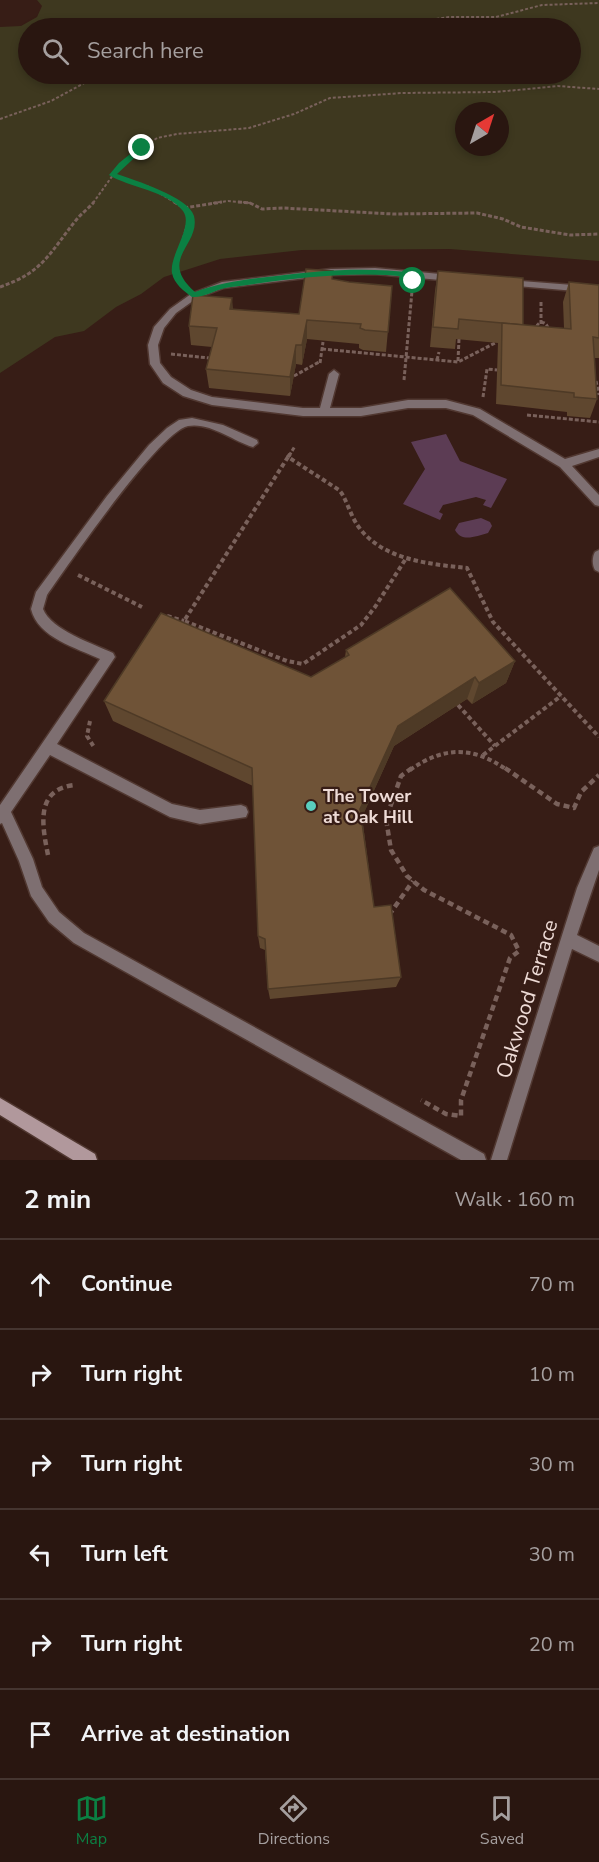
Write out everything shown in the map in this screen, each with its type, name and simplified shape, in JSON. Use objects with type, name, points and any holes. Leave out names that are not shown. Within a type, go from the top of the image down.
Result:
[{"type":"street","points":[[460,279],[375,271],[331,272],[222,285],[194,296],[173,311],[159,327],[153,352],[155,364],[167,380],[187,393],[212,401],[324,412],[360,412],[408,404],[446,404],[481,416],[564,464],[599,502]]},
{"type":"street","points":[[495,282],[599,290]]},
{"type":"street","points":[[324,412],[334,374]]},
{"type":"street","points":[[253,443],[199,423],[183,423],[172,428],[139,464],[42,592],[38,604],[39,615],[49,626],[109,657],[2,815],[26,859],[36,891],[54,917],[79,938],[478,1160]]},
{"type":"street","points":[[564,464],[599,453]]},
{"type":"street","points":[[599,555],[599,567]]},
{"type":"street","points":[[49,747],[170,810],[200,818],[241,812]]},
{"type":"street","name":"Oakwood Terrace","points":[[499,1160],[584,888],[599,853]]},
{"type":"street","points":[[568,939],[599,954]]},
{"type":"street","points":[[0,1107],[89,1160]]},
{"type":"path","points":[[443,18],[496,17],[542,5],[599,3]]},
{"type":"path","points":[[0,119],[51,101],[82,84]]},
{"type":"path","points":[[0,287],[27,276],[46,263],[58,249],[75,221],[92,205],[121,164],[158,138],[177,134],[249,128],[294,114],[330,99],[425,92],[495,92],[558,86],[599,88]]},
{"type":"path","points":[[113,175],[149,187],[184,207],[190,216],[175,272],[180,283],[194,296]]},
{"type":"path","points":[[184,207],[228,201],[250,203],[262,209],[284,208],[393,214],[477,213],[503,219],[521,227],[570,235],[599,234]]},
{"type":"path","points":[[404,380],[414,275]]},
{"type":"path","points":[[542,316],[542,324]]},
{"type":"path","points":[[542,324],[536,328],[542,333]]},
{"type":"path","points":[[542,324],[549,329],[542,333]]},
{"type":"path","points":[[542,333],[542,340]]},
{"type":"path","points":[[458,362],[459,339]]},
{"type":"path","points":[[319,371],[324,342]]},
{"type":"path","points":[[322,350],[458,362],[495,343]]},
{"type":"path","points":[[153,352],[220,357]]},
{"type":"path","points":[[437,360],[439,352]]},
{"type":"path","points":[[294,376],[320,362]]},
{"type":"path","points":[[481,416],[486,408],[483,405],[482,386],[487,380],[488,369],[497,370]]},
{"type":"path","points":[[596,381],[599,395]]},
{"type":"path","points":[[527,415],[599,422]]},
{"type":"path","points":[[184,621],[295,446]]},
{"type":"path","points":[[288,457],[342,493],[350,515],[362,531],[405,560],[467,568],[494,622],[599,737]]},
{"type":"path","points":[[163,615],[287,661],[303,664],[315,652],[354,630],[366,620],[405,560]]},
{"type":"path","points":[[83,564],[76,574],[142,607]]},
{"type":"path","points":[[482,756],[561,696]]},
{"type":"path","points":[[458,705],[495,746]]},
{"type":"path","points":[[94,748],[87,735],[90,720],[97,712]]},
{"type":"path","points":[[416,1098],[446,1114],[461,1116],[461,1100],[506,968],[510,958],[519,951],[511,935],[424,890],[407,876],[391,850],[386,819],[401,776],[425,759],[449,751],[482,756],[491,759],[557,804],[574,808],[581,792],[599,775]]},
{"type":"path","points":[[48,858],[43,812],[52,791],[62,784],[76,785]]},
{"type":"path","points":[[387,919],[413,881]]},
{"type":"shaded area","points":[[37,0],[599,0],[599,261],[450,249],[302,250],[220,259],[164,277],[141,294],[116,307],[84,331],[55,337],[0,373],[0,27],[18,26],[18,84],[581,84],[581,18],[35,18],[42,6]]},
{"type":"shaded area","points":[[446,434],[460,461],[507,479],[491,508],[483,505],[486,500],[476,497],[443,505],[439,512],[443,514],[440,520],[403,504],[425,469],[411,442]]},
{"type":"shaded area","points":[[481,518],[490,522],[492,526],[488,533],[465,537],[455,530],[459,523]]},
{"type":"building","points":[[306,269],[333,271],[332,279],[392,286],[388,332],[365,330],[360,328],[361,324],[307,320],[302,345],[296,345],[290,377],[206,369],[217,328],[189,326],[193,295],[232,298],[230,309],[299,314]]},
{"type":"building","points":[[438,271],[523,278],[523,325],[459,319],[458,329],[433,327]]},
{"type":"building","points":[[569,282],[599,285],[599,338],[593,337],[597,399],[574,397],[574,393],[501,385],[502,323],[571,329]]},
{"type":"building","name":"The Tower at Oak Hill","points":[[450,588],[515,661],[479,683],[475,677],[398,726],[360,809],[374,907],[391,905],[401,977],[268,989],[265,939],[258,936],[252,768],[104,701],[161,613],[311,677],[349,655],[346,650]]},
{"type":"place","name":"The Tower at Oak Hill","points":[[311,806]]},
{"type":"route","points":[[142,148],[121,164],[113,175],[149,187],[184,207],[190,216],[175,272],[180,283],[194,296],[222,285],[331,272],[375,271],[414,275],[413,281]]}]
